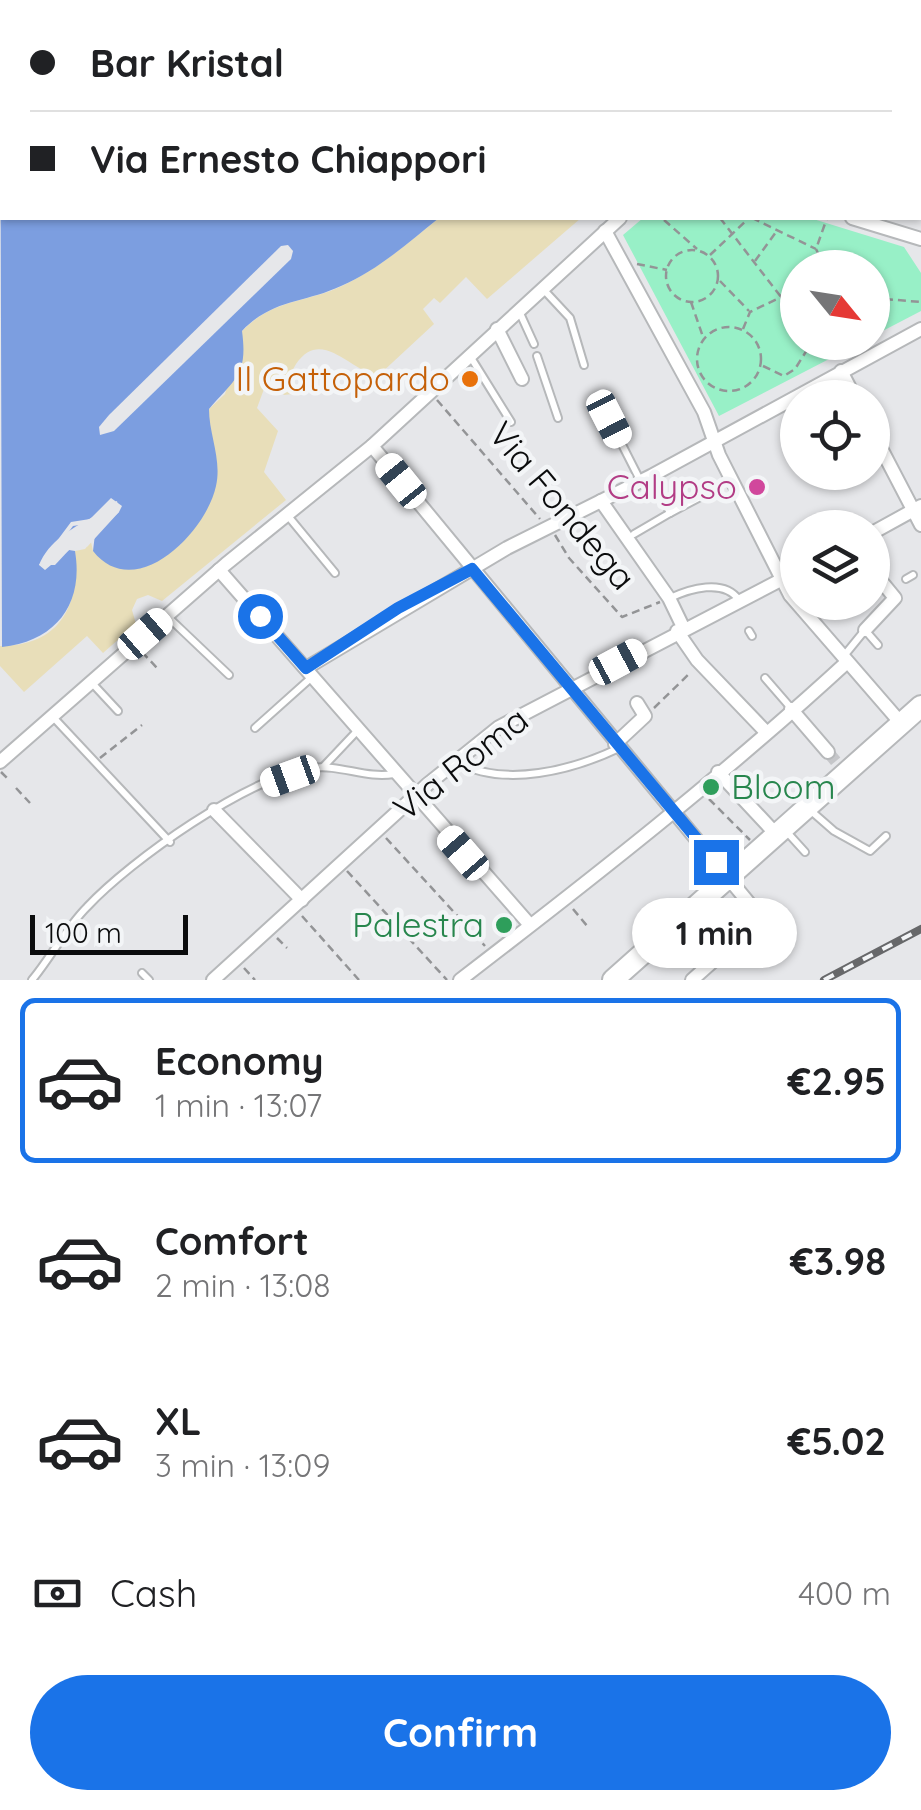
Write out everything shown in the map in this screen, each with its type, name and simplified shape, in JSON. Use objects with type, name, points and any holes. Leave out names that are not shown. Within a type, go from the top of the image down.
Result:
[{"type":"main road","points":[[613,980],[806,806],[842,768],[921,706]]},
{"type":"street","points":[[0,762],[166,615],[372,446],[618,220]]},
{"type":"street","points":[[858,220],[917,239]]},
{"type":"street","points":[[605,231],[780,576]]},
{"type":"street","points":[[497,329],[522,379]]},
{"type":"street","points":[[309,672],[398,608],[601,501],[650,482],[714,440],[921,330]]},
{"type":"street","points":[[841,371],[846,380]]},
{"type":"street","points":[[372,446],[758,914],[758,922],[692,980]]},
{"type":"street","points":[[890,463],[918,514],[890,526]]},
{"type":"street","points":[[601,501],[668,598],[680,629],[700,662],[766,732]]},
{"type":"street","points":[[219,570],[530,925]]},
{"type":"street","name":"Via Roma","points":[[213,980],[454,761],[499,727],[680,629],[737,605],[780,579]]},
{"type":"street","points":[[813,620],[900,722]]},
{"type":"street","points":[[866,630],[875,620]]},
{"type":"street","points":[[460,980],[638,844],[844,661]]},
{"type":"street","points":[[617,746],[645,716],[636,703]]},
{"type":"street","points":[[792,710],[828,752]]},
{"type":"street","points":[[718,772],[778,830]]},
{"type":"street","points":[[214,810],[298,904]]},
{"type":"lane","points":[[542,288],[570,318],[584,365]]},
{"type":"lane","points":[[518,310],[534,344]]},
{"type":"lane","points":[[469,355],[511,422]]},
{"type":"lane","points":[[537,356],[558,418]]},
{"type":"lane","points":[[609,419],[650,482]]},
{"type":"lane","points":[[634,534],[668,511],[702,496]]},
{"type":"lane","points":[[288,516],[335,574]]},
{"type":"lane","points":[[668,598],[711,587],[735,594],[737,605]]},
{"type":"lane","points":[[166,615],[229,675]]},
{"type":"lane","points":[[844,661],[866,630],[878,645]]},
{"type":"lane","points":[[255,728],[309,672]]},
{"type":"lane","points":[[765,678],[792,710]]},
{"type":"lane","points":[[92,682],[118,711]]},
{"type":"lane","points":[[52,716],[170,842]]},
{"type":"lane","points":[[323,767],[358,730]]},
{"type":"lane","points":[[454,761],[484,772],[561,772],[617,746]]},
{"type":"lane","points":[[32,980],[87,907],[170,842],[188,823],[306,768],[396,774]]},
{"type":"lane","points":[[806,806],[834,831],[870,851],[886,836]]},
{"type":"lane","points":[[778,830],[805,852]]},
{"type":"lane","points":[[142,973],[149,980]]},
{"type":"path","points":[[664,220],[709,256],[718,278],[750,312]]},
{"type":"path","points":[[676,220],[676,230]]},
{"type":"path","points":[[721,220],[780,296]]},
{"type":"path","points":[[709,256],[748,220]]},
{"type":"path","points":[[755,220],[816,249],[826,220]]},
{"type":"path","points":[[754,262],[778,230]]},
{"type":"path","points":[[698,250],[676,256],[667,270],[674,294],[691,302],[704,338]]},
{"type":"path","points":[[626,268],[638,264],[667,270]]},
{"type":"path","points":[[691,302],[711,294],[718,278]]},
{"type":"path","points":[[742,330],[750,312],[780,297]]},
{"type":"path","points":[[890,299],[921,302]]},
{"type":"path","points":[[762,366],[744,387],[734,392],[718,389],[696,362],[704,338],[716,330],[742,330],[752,338],[762,366],[784,376],[801,360]]},
{"type":"path","name":"Via Fondega","points":[[429,392],[493,460],[622,617],[668,598]]},
{"type":"path","points":[[132,645],[158,668]]},
{"type":"path","points":[[645,716],[700,662]]},
{"type":"path","points":[[95,762],[142,725]]},
{"type":"path","points":[[0,770],[7,778]]},
{"type":"path","points":[[16,788],[30,803]]},
{"type":"path","points":[[698,788],[758,848]]},
{"type":"path","points":[[378,830],[493,955]]},
{"type":"path","points":[[341,865],[447,980]]},
{"type":"path","points":[[566,900],[588,927]]},
{"type":"path","points":[[298,904],[359,980]]},
{"type":"path","points":[[270,929],[286,948]]},
{"type":"path","points":[[236,959],[255,980]]},
{"type":"green space","points":[[641,220],[816,220],[904,247],[921,273],[921,311],[890,327],[890,250],[780,250],[780,360],[827,360],[789,380],[780,380],[780,384],[719,416],[623,235]]},
{"type":"sand","points":[[436,220],[579,220],[487,299],[466,277],[440,303],[434,298],[423,309],[434,324],[379,375],[337,354],[316,349],[306,353],[294,367],[292,394],[284,395],[268,378],[257,408],[278,431],[264,472],[286,500],[162,601],[148,595],[137,599],[132,610],[136,624],[103,653],[87,636],[24,692],[0,666],[0,646],[38,639],[62,619],[74,589],[75,551],[85,549],[91,542],[93,551],[128,569],[148,566],[181,544],[209,409],[225,394],[242,331],[266,313],[329,292],[392,255]]},
{"type":"water","points":[[1,220],[436,220],[355,280],[277,307],[242,331],[243,358],[238,375],[209,409],[217,476],[210,504],[198,523],[167,556],[129,570],[110,565],[93,551],[95,534],[119,512],[117,501],[109,505],[61,537],[39,565],[55,565],[69,550],[75,551],[75,588],[62,617],[37,637],[2,647]]},
{"type":"pier","points":[[288,245],[293,251],[291,259],[114,431],[100,435],[99,427],[109,415],[281,246]]},
{"type":"pier","points":[[111,498],[122,506],[87,547],[91,531],[114,505],[92,523],[73,526],[45,564],[67,545],[80,550],[69,550],[45,570],[39,565],[71,522],[90,519]]},
{"type":"tunnel","points":[[828,752],[838,764]]},
{"type":"railway","points":[[824,980],[921,929]]},
{"type":"place","name":"Il Gattopardo","points":[[470,379]]},
{"type":"place","name":"Calypso","points":[[757,487]]},
{"type":"place","name":"Bloom","points":[[711,787]]},
{"type":"place","name":"Palestra","points":[[504,925]]},
{"type":"route","points":[[260,616],[306,668],[398,608],[472,569],[716,862]]}]
